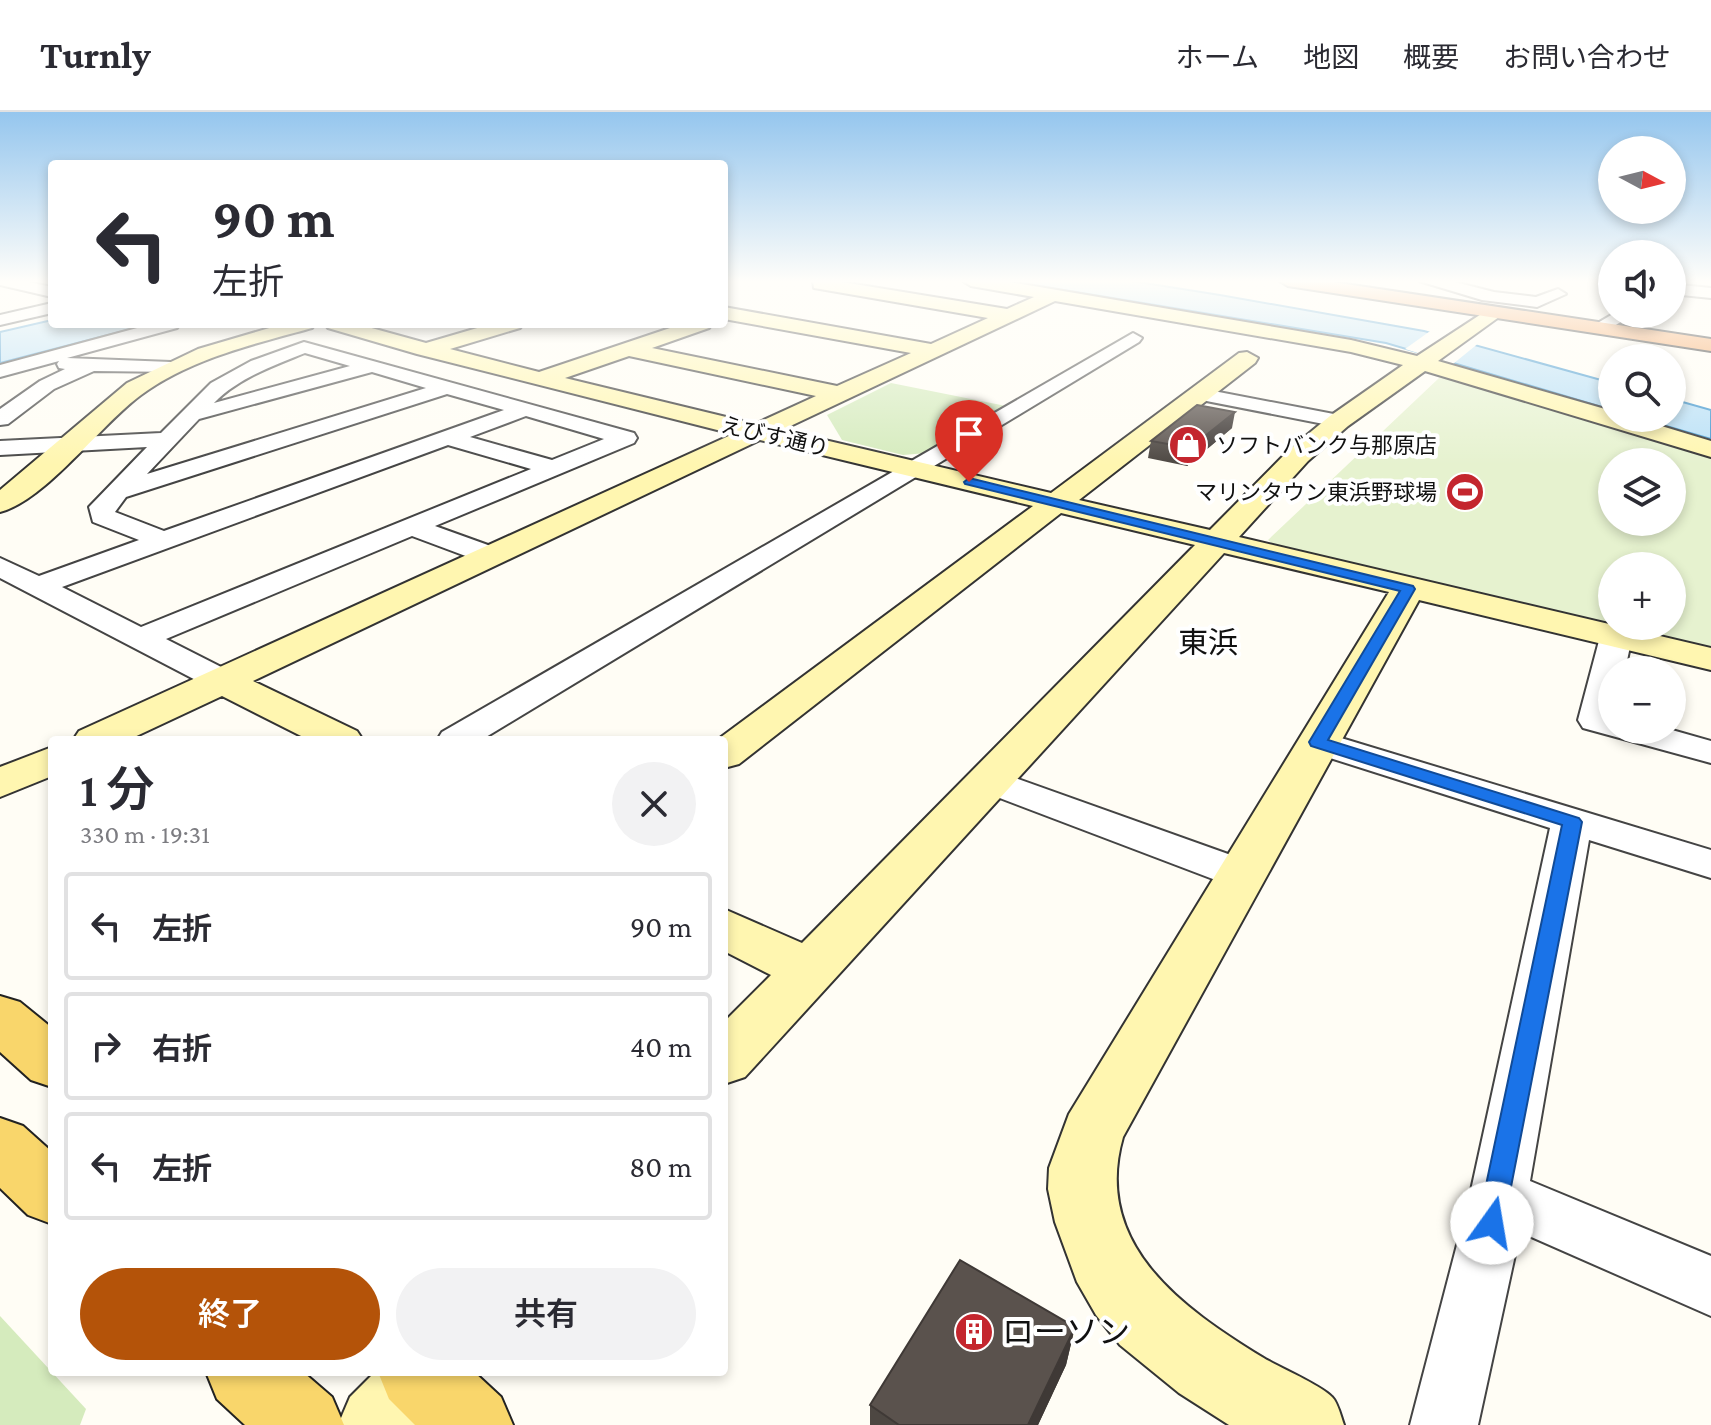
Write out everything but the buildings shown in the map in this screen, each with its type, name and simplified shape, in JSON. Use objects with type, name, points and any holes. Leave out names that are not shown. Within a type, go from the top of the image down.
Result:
[{"type":"main road","points":[[0,1018],[48,1060]]},
{"type":"main road","points":[[0,1146],[48,1190]]},
{"type":"main road","points":[[249,1376],[304,1425]]},
{"type":"street","points":[[0,371],[104,342]]},
{"type":"street","points":[[0,503],[36,477],[138,385],[171,368],[243,342]]},
{"type":"street","name":"えびす通り","points":[[398,342],[1598,633]]},
{"type":"street","points":[[424,350],[450,342]]},
{"type":"street","points":[[486,398],[647,342]]},
{"type":"street","points":[[885,342],[930,350]]},
{"type":"street","points":[[102,736],[947,342]]},
{"type":"street","points":[[462,736],[912,468],[1134,342]]},
{"type":"street","points":[[1337,342],[1426,359],[1711,449]]},
{"type":"street","points":[[728,1056],[1278,476],[1339,421],[1449,342]]},
{"type":"street","points":[[139,639],[626,438],[304,347],[258,365],[218,387],[102,507],[102,516],[162,540]]},
{"type":"street","points":[[627,349],[836,393]]},
{"type":"street","points":[[728,752],[1247,358],[1218,353]]},
{"type":"street","points":[[32,362],[171,368]]},
{"type":"street","points":[[5,413],[47,385],[91,365]]},
{"type":"street","points":[[188,417],[372,366]]},
{"type":"street","points":[[116,492],[448,387]]},
{"type":"street","points":[[1198,394],[1339,421]]},
{"type":"street","points":[[38,586],[527,409]]},
{"type":"street","points":[[447,438],[554,468]]},
{"type":"street","points":[[0,448],[167,439]]},
{"type":"street","points":[[264,445],[346,474]]},
{"type":"street","points":[[412,527],[489,555]]},
{"type":"street","points":[[0,567],[334,736]]},
{"type":"street","points":[[1304,1425],[1189,1357],[1127,1302],[1095,1249],[1083,1197],[1082,1169],[1092,1133],[1408,589]]},
{"type":"street","name":"えびす通り","points":[[1629,640],[1711,659]]},
{"type":"street","points":[[1318,742],[1711,864]]},
{"type":"street","points":[[1682,744],[1711,752]]},
{"type":"street","points":[[0,784],[48,762]]},
{"type":"street","points":[[990,781],[1241,874]]},
{"type":"street","points":[[1444,1425],[1499,1195],[1572,822]]},
{"type":"street","points":[[728,930],[809,970]]},
{"type":"street","points":[[1499,1195],[1711,1286]]},
{"type":"green space","name":"マリンタウン東浜野球場","points":[[1454,377],[1598,422],[1598,432],[1631,432],[1682,448],[1598,448],[1598,536],[1686,536],[1686,449],[1711,457],[1711,650],[1669,640],[1686,640],[1686,552],[1598,552],[1598,623],[1276,547],[1268,540],[1439,378]]},
{"type":"green space","points":[[891,383],[1006,406],[927,453],[903,455],[842,440],[827,415]]},
{"type":"green space","points":[[0,1316],[48,1368],[48,1376],[55,1376],[86,1409],[80,1425],[0,1425]]},
{"type":"water","points":[[0,342],[80,342],[0,363]]},
{"type":"water","points":[[1382,342],[1465,342],[1598,379],[1598,406]]},
{"type":"water","points":[[1686,403],[1711,410],[1711,439],[1686,432]]},
{"type":"pier","points":[[1414,342],[1480,342],[1453,364],[1405,349]]},
{"type":"place","name":"ソフトバンク与那原店","points":[[1188,445]]},
{"type":"place","name":"マリンタウン東浜野球場","points":[[1465,492]]},
{"type":"place","name":"ローソン","points":[[974,1332]]},
{"type":"district","name":"東浜","points":[[1208,643]]},
{"type":"route","points":[[969,482],[1408,589],[1318,742],[1572,822],[1492,1223]]}]
